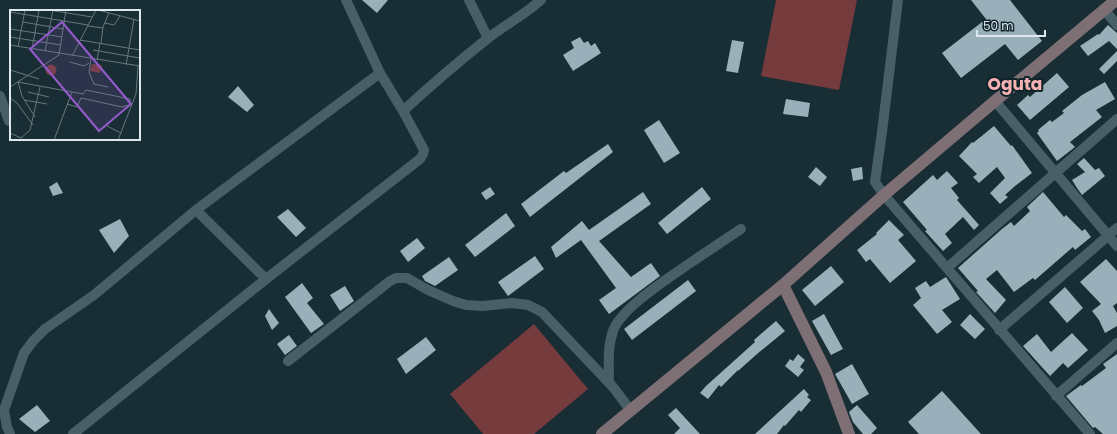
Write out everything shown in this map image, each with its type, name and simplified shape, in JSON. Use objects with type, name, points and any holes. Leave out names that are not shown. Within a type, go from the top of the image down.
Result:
[{"type":"street","points":[[73,434],[266,279],[420,160],[424,150],[380,73],[346,0]]},
{"type":"street","points":[[469,0],[488,38]]},
{"type":"street","points":[[403,111],[433,83],[488,38],[529,11],[541,0]]},
{"type":"street","points":[[898,0],[876,182],[884,195],[1090,434]]},
{"type":"street","points":[[602,434],[783,285],[884,195],[1116,0]]},
{"type":"street","points":[[1104,10],[1117,25]]},
{"type":"street","points":[[10,434],[2,411],[24,353],[33,340],[46,329],[94,296],[196,210],[380,73]]},
{"type":"street","points":[[0,96],[9,121]]},
{"type":"street","points":[[995,101],[1117,246]]},
{"type":"street","points":[[947,268],[1117,119]]},
{"type":"street","points":[[196,210],[266,279]]},
{"type":"street","points":[[999,330],[1117,228]]},
{"type":"street","points":[[609,383],[608,354],[613,331],[621,317],[642,298],[741,229]]},
{"type":"street","points":[[288,361],[390,281],[402,277],[407,278],[428,290],[453,301],[466,305],[483,306],[512,303],[528,305],[542,312],[609,383],[631,411]]},
{"type":"street","points":[[783,285],[826,372],[849,434]]},
{"type":"street","points":[[1056,396],[1117,343]]},
{"type":"shaded area","points":[[776,0],[857,0],[839,90],[761,76]]},
{"type":"shaded area","points":[[534,324],[588,389],[534,434],[483,434],[450,394]]},
{"type":"building","points":[[362,0],[388,0],[377,13]]},
{"type":"building","points":[[971,0],[1010,0],[1042,41],[1018,60],[1005,44],[961,78],[942,53],[986,19]]},
{"type":"building","points":[[1108,25],[1117,33],[1117,49],[1109,41],[1088,56],[1080,46],[1098,34],[1099,35]]},
{"type":"building","points":[[580,37],[584,43],[588,41],[591,46],[595,43],[601,53],[573,71],[563,55],[574,48],[571,42]]},
{"type":"building","points":[[732,40],[744,42],[738,73],[726,71]]},
{"type":"building","points":[[1117,51],[1117,61],[1104,74],[1099,69]]},
{"type":"building","points":[[1057,73],[1069,87],[1030,120],[1017,105],[1028,95],[1030,97]]},
{"type":"building","points":[[1105,82],[1115,99],[1096,110],[1102,117],[1070,142],[1075,147],[1057,161],[1037,133],[1039,131],[1038,130],[1050,120],[1052,122],[1064,113],[1062,111],[1082,95]]},
{"type":"building","points":[[238,86],[254,105],[247,112],[228,97]]},
{"type":"building","points":[[786,99],[810,103],[808,117],[783,114]]},
{"type":"building","points":[[659,120],[680,153],[664,163],[644,130]]},
{"type":"building","points":[[994,126],[1011,146],[1012,145],[1032,173],[1005,195],[1008,197],[1000,204],[990,193],[1005,178],[997,167],[979,183],[973,177],[977,174],[959,156],[972,142],[973,143]]},
{"type":"building","points":[[608,144],[613,152],[530,217],[521,204],[564,171],[566,173]]},
{"type":"building","points":[[1084,158],[1095,170],[1099,168],[1105,176],[1082,195],[1072,180],[1085,172],[1077,164]]},
{"type":"building","points":[[816,167],[827,177],[820,186],[808,177]]},
{"type":"building","points":[[862,167],[863,179],[853,181],[851,169]]},
{"type":"building","points":[[947,171],[958,183],[951,188],[959,198],[957,200],[979,225],[974,230],[963,217],[945,234],[952,243],[943,251],[925,231],[927,230],[903,202],[933,175],[937,180]]},
{"type":"building","points":[[57,182],[63,193],[53,196],[49,187]]},
{"type":"building","points":[[490,187],[495,194],[486,200],[481,193]]},
{"type":"building","points":[[702,187],[711,199],[667,234],[658,223]]},
{"type":"building","points":[[643,192],[651,204],[599,241],[631,277],[651,263],[660,276],[609,314],[599,300],[616,288],[581,240],[556,258],[551,247],[582,221],[589,230]]},
{"type":"building","points":[[1043,192],[1064,217],[1066,215],[1082,231],[1085,229],[1091,237],[1075,250],[1073,247],[1035,280],[1033,278],[1014,292],[997,270],[986,279],[1006,300],[995,313],[976,292],[978,291],[958,268],[1011,222],[1014,226],[1030,211],[1027,207]]},
{"type":"building","points":[[288,209],[306,228],[296,237],[277,217]]},
{"type":"building","points":[[506,213],[515,226],[475,257],[465,245]]},
{"type":"building","points":[[120,219],[129,236],[114,253],[99,230]]},
{"type":"building","points":[[889,220],[904,235],[898,240],[916,261],[890,283],[870,259],[866,262],[857,250],[877,234],[876,233]]},
{"type":"building","points":[[417,238],[425,248],[408,262],[400,251]]},
{"type":"building","points":[[535,256],[544,269],[508,296],[498,282]]},
{"type":"building","points":[[449,257],[458,270],[435,286],[425,281],[422,276]]},
{"type":"building","points":[[1106,259],[1117,271],[1117,303],[1113,306],[1117,313],[1117,326],[1105,333],[1099,320],[1092,311],[1101,304],[1080,282]]},
{"type":"building","points":[[831,266],[844,282],[815,306],[802,290]]},
{"type":"building","points":[[946,277],[960,299],[942,310],[952,322],[937,334],[913,305],[921,298],[915,288],[926,281],[930,287]]},
{"type":"building","points":[[688,280],[696,291],[632,340],[624,329]]},
{"type":"building","points":[[302,283],[313,298],[307,303],[324,324],[311,333],[285,297]]},
{"type":"building","points":[[345,286],[354,301],[340,311],[330,295]]},
{"type":"building","points":[[1065,287],[1083,308],[1067,323],[1049,302]]},
{"type":"building","points":[[269,309],[279,323],[272,330],[265,316]]},
{"type":"building","points":[[824,314],[843,349],[831,355],[812,321]]},
{"type":"building","points":[[970,314],[985,329],[975,339],[960,325]]},
{"type":"building","points":[[776,321],[785,331],[738,370],[721,387],[719,385],[708,399],[700,393],[755,342],[754,340]]},
{"type":"building","points":[[1072,333],[1088,350],[1068,368],[1063,363],[1050,376],[1023,346],[1037,334],[1051,352]]},
{"type":"building","points":[[289,335],[297,346],[285,355],[277,344]]},
{"type":"building","points":[[426,337],[436,350],[406,374],[397,359]]},
{"type":"building","points":[[798,354],[805,360],[800,367],[804,370],[798,377],[785,366],[790,359],[793,361]]},
{"type":"building","points":[[1117,354],[1117,434],[1103,434],[1095,427],[1093,428],[1066,396],[1106,368],[1103,364]]},
{"type":"building","points":[[852,364],[869,394],[852,404],[835,374]]},
{"type":"building","points":[[804,389],[809,395],[807,397],[811,400],[801,412],[799,410],[777,434],[755,434]]},
{"type":"building","points":[[942,391],[981,434],[919,434],[908,422]]},
{"type":"building","points":[[37,405],[50,421],[35,432],[19,419]]},
{"type":"building","points":[[857,405],[877,428],[871,434],[863,434],[853,422],[849,412]]},
{"type":"building","points":[[676,408],[700,434],[674,434],[680,428],[668,415]]},
{"type":"district","name":"Oguta","points":[[1015,84]]}]
